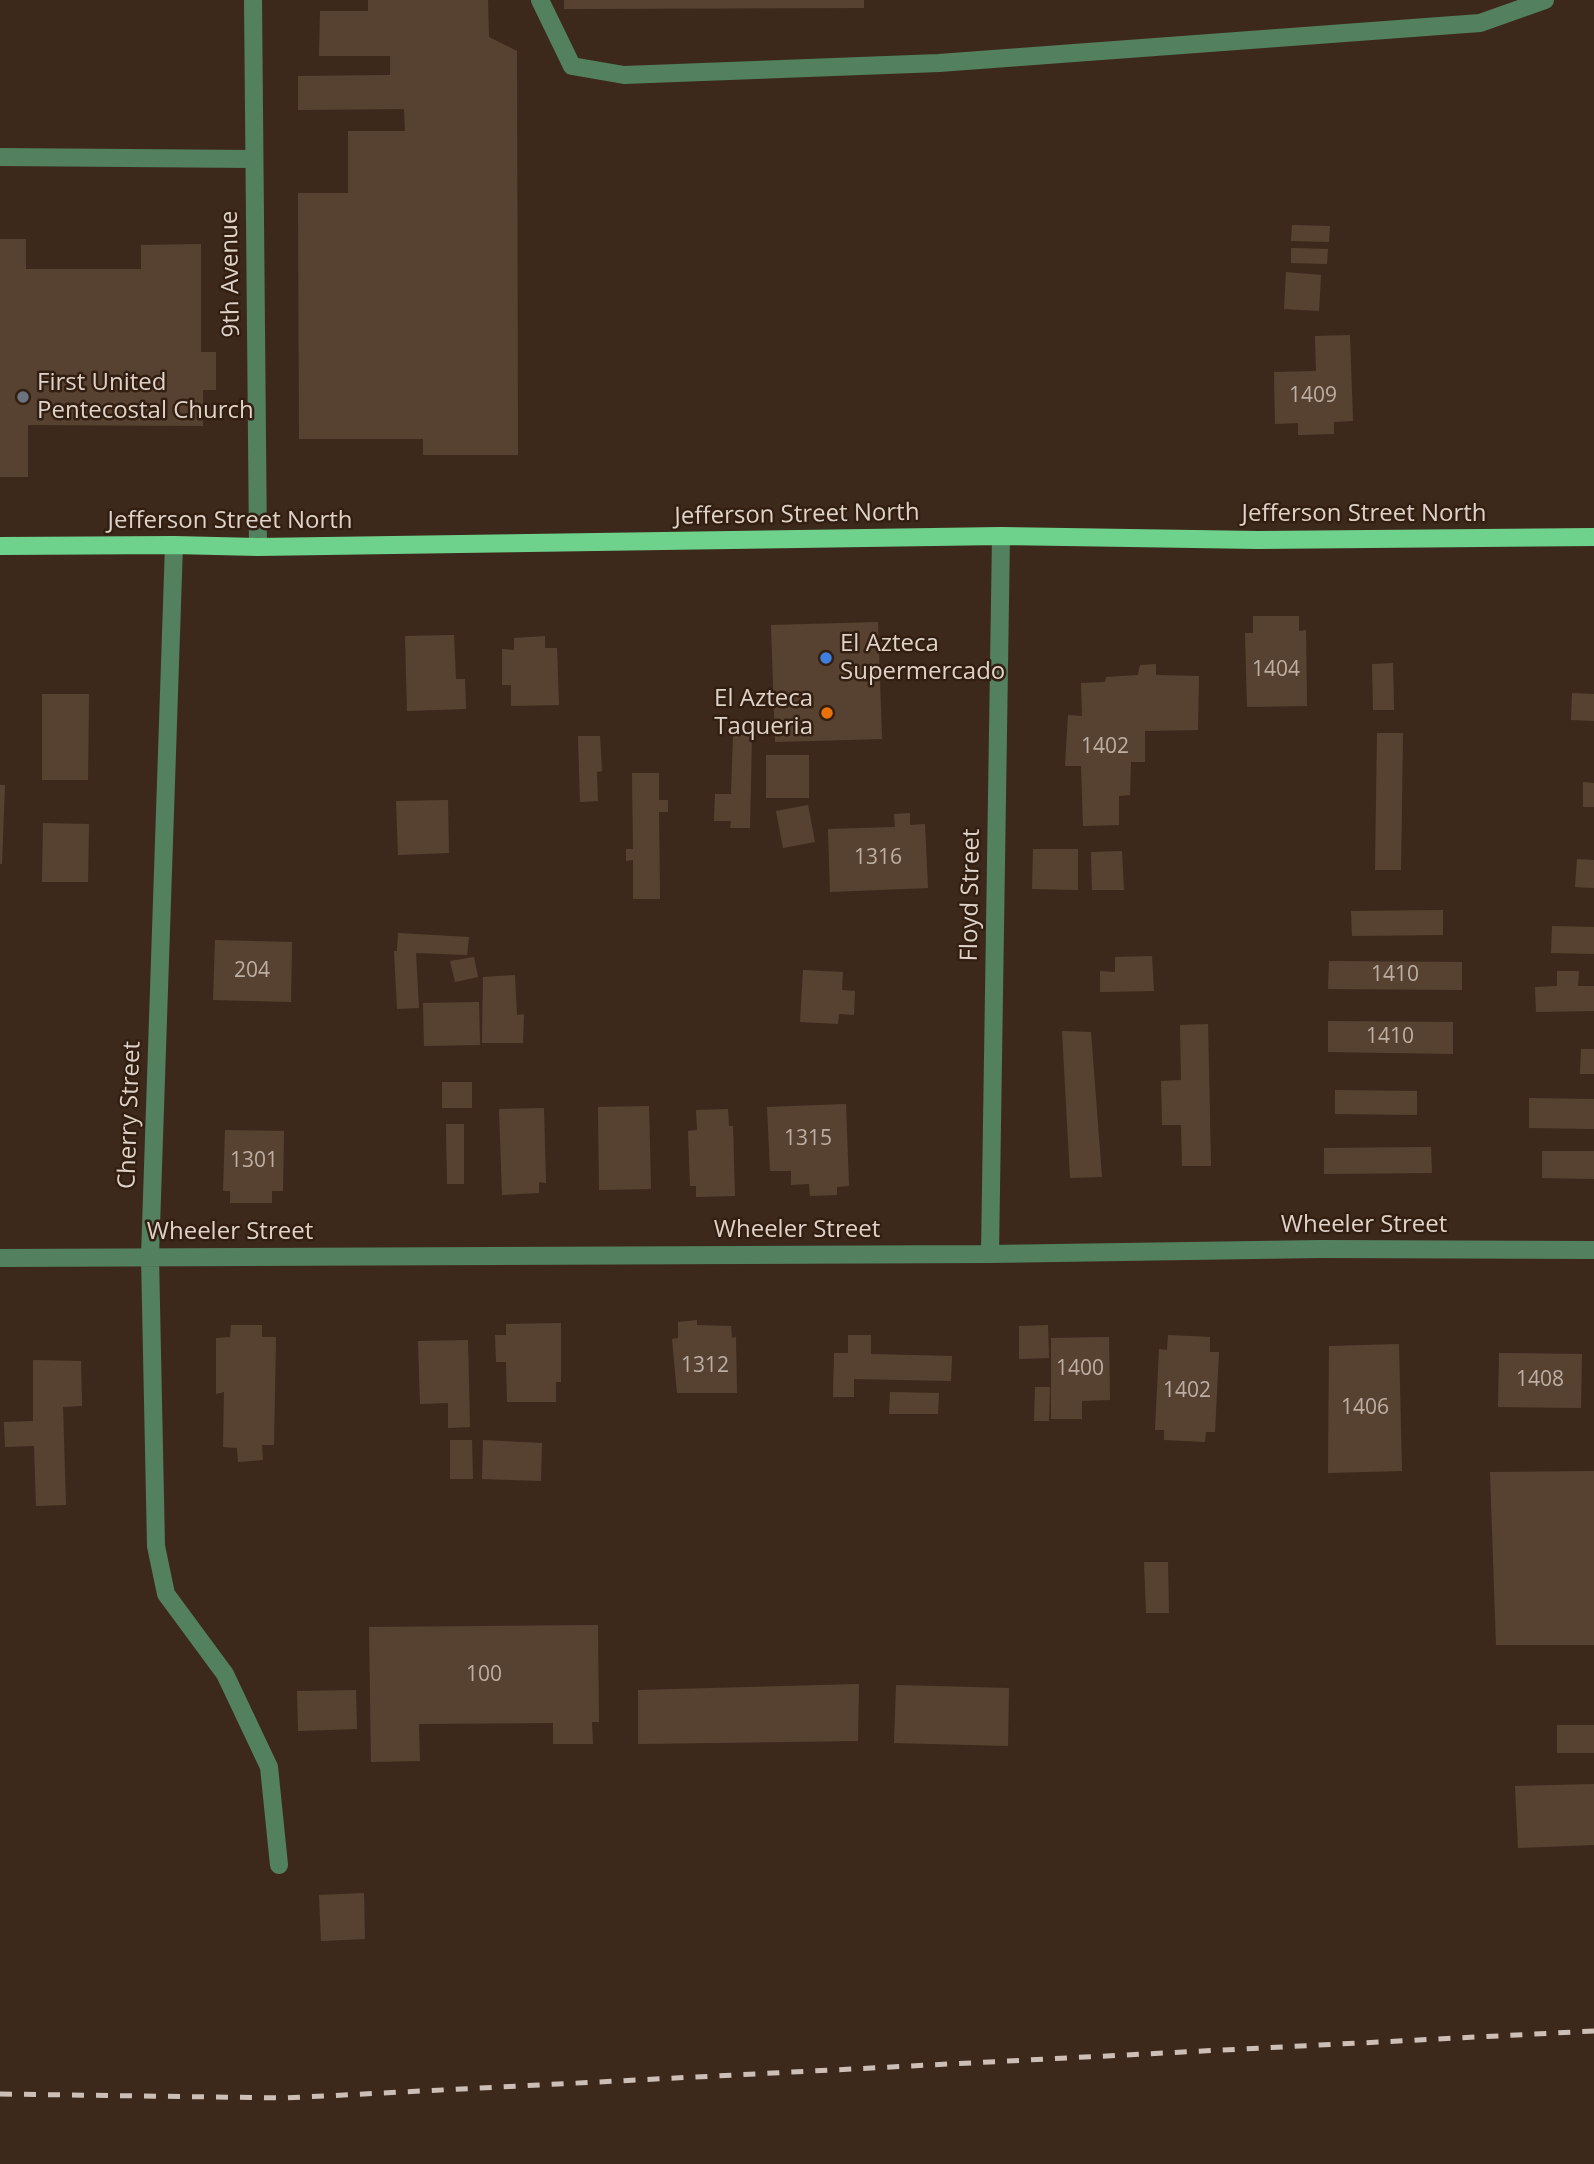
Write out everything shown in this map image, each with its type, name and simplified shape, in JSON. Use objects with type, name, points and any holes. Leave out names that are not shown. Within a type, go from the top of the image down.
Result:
[{"type":"main road","name":"Jefferson Street North","points":[[0,546],[258,547],[1001,536],[1258,540],[1594,537]]},
{"type":"street","name":"9th Avenue","points":[[253,0],[258,547]]},
{"type":"street","points":[[540,0],[572,66],[624,75],[939,63],[1480,23],[1545,0]]},
{"type":"street","points":[[0,157],[254,159]]},
{"type":"street","name":"Floyd Street","points":[[990,1254],[1001,536]]},
{"type":"street","name":"Cherry Street","points":[[174,545],[150,1256],[156,1546],[166,1594],[225,1674],[269,1767],[279,1865]]},
{"type":"street","name":"Wheeler Street","points":[[0,1258],[990,1254],[1321,1249],[1594,1250]]},
{"type":"building","points":[[368,0],[488,0],[489,37],[517,51],[518,455],[423,455],[423,439],[299,439],[298,193],[348,193],[348,131],[405,131],[404,109],[298,110],[298,76],[390,75],[390,56],[319,56],[320,11],[368,11]]},
{"type":"building","points":[[564,0],[864,0],[864,8],[564,9]]},
{"type":"building","points":[[1292,225],[1330,226],[1329,242],[1291,241]]},
{"type":"building","points":[[0,239],[26,239],[26,269],[141,269],[141,245],[201,244],[201,352],[216,352],[216,390],[203,390],[203,426],[28,425],[28,477],[0,477]]},
{"type":"building","points":[[1291,248],[1328,249],[1327,264],[1291,263]]},
{"type":"building","points":[[1286,272],[1321,275],[1319,311],[1284,309]]},
{"type":"building","points":[[1350,335],[1353,421],[1334,422],[1334,434],[1298,435],[1298,423],[1275,424],[1274,372],[1316,371],[1315,336]]},
{"type":"building","points":[[1253,616],[1299,616],[1299,631],[1306,630],[1307,706],[1247,707],[1245,633],[1253,633]]},
{"type":"building","points":[[878,622],[882,739],[775,742],[771,625]]},
{"type":"building","points":[[454,635],[456,679],[465,679],[466,709],[407,711],[405,636]]},
{"type":"building","points":[[545,636],[545,648],[557,648],[559,705],[511,706],[511,685],[502,685],[502,649],[514,650],[514,638]]},
{"type":"building","points":[[1393,663],[1394,710],[1373,710],[1372,664]]},
{"type":"building","points":[[1156,664],[1156,675],[1199,676],[1198,730],[1145,731],[1145,762],[1131,762],[1130,795],[1119,796],[1119,825],[1083,826],[1081,766],[1065,766],[1068,715],[1082,716],[1081,683],[1105,682],[1106,677],[1138,675],[1140,665]]},
{"type":"building","points":[[1572,693],[1594,694],[1594,721],[1571,720]]},
{"type":"building","points":[[42,694],[89,694],[88,780],[42,780]]},
{"type":"building","points":[[1377,733],[1403,733],[1401,870],[1375,870]]},
{"type":"building","points":[[733,735],[752,735],[750,828],[730,828],[731,821],[714,821],[715,794],[731,794]]},
{"type":"building","points":[[578,736],[600,736],[602,771],[597,772],[598,801],[580,802]]},
{"type":"building","points":[[766,755],[809,755],[809,798],[766,798]]},
{"type":"building","points":[[632,773],[659,773],[659,800],[668,800],[668,812],[659,812],[660,899],[633,899],[633,860],[626,861],[626,849],[633,849]]},
{"type":"building","points":[[1583,782],[1594,783],[1594,807],[1583,807]]},
{"type":"building","points":[[0,785],[5,785],[2,864],[0,864]]},
{"type":"building","points":[[448,800],[449,853],[398,855],[396,801]]},
{"type":"building","points":[[808,805],[815,842],[783,848],[776,811]]},
{"type":"building","points":[[910,813],[910,825],[925,824],[928,888],[830,892],[828,829],[895,827],[894,814]]},
{"type":"building","points":[[43,823],[89,824],[88,882],[42,882]]},
{"type":"building","points":[[1033,849],[1078,849],[1078,890],[1032,889]]},
{"type":"building","points":[[1122,851],[1124,890],[1092,890],[1091,852]]},
{"type":"building","points":[[1577,859],[1594,860],[1594,888],[1575,887]]},
{"type":"building","points":[[1443,910],[1443,935],[1352,936],[1351,911]]},
{"type":"building","points":[[1552,926],[1594,927],[1594,954],[1551,953]]},
{"type":"building","points":[[398,933],[469,937],[467,955],[416,953],[419,1008],[397,1009],[394,951],[397,951]]},
{"type":"building","points":[[215,940],[292,942],[291,1002],[213,1000]]},
{"type":"building","points":[[1152,956],[1154,991],[1100,992],[1100,971],[1115,972],[1115,957]]},
{"type":"building","points":[[474,957],[478,977],[455,982],[450,961]]},
{"type":"building","points":[[1329,961],[1462,962],[1462,990],[1328,989]]},
{"type":"building","points":[[803,970],[843,972],[842,990],[855,991],[854,1015],[839,1014],[838,1024],[800,1022]]},
{"type":"building","points":[[1557,971],[1579,971],[1578,986],[1594,986],[1594,1011],[1536,1012],[1535,987],[1557,986]]},
{"type":"building","points":[[515,975],[517,1015],[524,1014],[523,1043],[482,1043],[483,977]]},
{"type":"building","points":[[479,1002],[480,1045],[424,1046],[423,1003]]},
{"type":"building","points":[[1328,1021],[1453,1022],[1453,1054],[1328,1052]]},
{"type":"building","points":[[1208,1024],[1211,1166],[1182,1166],[1181,1125],[1162,1125],[1161,1081],[1181,1080],[1180,1025]]},
{"type":"building","points":[[1062,1031],[1091,1032],[1102,1177],[1070,1178]]},
{"type":"building","points":[[1581,1049],[1594,1049],[1594,1074],[1580,1074]]},
{"type":"building","points":[[442,1082],[472,1082],[472,1108],[442,1108]]},
{"type":"building","points":[[1335,1090],[1417,1091],[1417,1115],[1335,1114]]},
{"type":"building","points":[[1529,1098],[1594,1099],[1594,1129],[1529,1128]]},
{"type":"building","points":[[846,1104],[849,1186],[837,1187],[837,1195],[810,1196],[809,1184],[791,1185],[791,1171],[770,1171],[767,1107]]},
{"type":"building","points":[[649,1106],[651,1189],[599,1190],[598,1107]]},
{"type":"building","points":[[544,1108],[546,1183],[539,1182],[539,1193],[502,1195],[499,1109]]},
{"type":"building","points":[[728,1109],[729,1126],[733,1126],[735,1196],[696,1197],[696,1186],[690,1186],[688,1131],[697,1130],[696,1110]]},
{"type":"building","points":[[446,1124],[464,1124],[464,1184],[447,1184]]},
{"type":"building","points":[[225,1130],[284,1131],[283,1191],[272,1191],[272,1203],[230,1203],[230,1191],[223,1191]]},
{"type":"building","points":[[1431,1147],[1432,1173],[1324,1174],[1324,1148]]},
{"type":"building","points":[[1542,1151],[1594,1151],[1594,1179],[1542,1178]]},
{"type":"building","points":[[697,1320],[697,1325],[731,1326],[732,1338],[736,1337],[737,1393],[677,1393],[672,1339],[678,1338],[678,1322]]},
{"type":"building","points":[[561,1323],[561,1382],[556,1382],[556,1402],[507,1402],[506,1362],[496,1362],[495,1335],[506,1335],[506,1324]]},
{"type":"building","points":[[231,1325],[262,1325],[262,1337],[276,1337],[274,1445],[262,1445],[263,1460],[238,1462],[237,1448],[223,1447],[224,1392],[216,1394],[216,1338],[230,1337]]},
{"type":"building","points":[[1048,1325],[1049,1358],[1019,1359],[1019,1326]]},
{"type":"building","points":[[848,1335],[871,1335],[871,1354],[952,1356],[951,1381],[854,1379],[854,1397],[833,1397],[834,1353],[848,1353]]},
{"type":"building","points":[[1168,1335],[1210,1337],[1210,1352],[1219,1352],[1215,1432],[1206,1432],[1205,1442],[1164,1440],[1164,1430],[1155,1430],[1159,1349],[1167,1350]]},
{"type":"building","points":[[1109,1337],[1110,1400],[1082,1401],[1082,1419],[1051,1419],[1051,1338]]},
{"type":"building","points":[[468,1340],[470,1427],[448,1428],[448,1403],[420,1404],[418,1341]]},
{"type":"building","points":[[1399,1344],[1402,1471],[1328,1473],[1329,1346]]},
{"type":"building","points":[[1499,1353],[1582,1354],[1581,1408],[1498,1407]]},
{"type":"building","points":[[33,1360],[81,1361],[82,1406],[63,1407],[66,1505],[36,1506],[34,1446],[5,1447],[4,1422],[33,1421]]},
{"type":"building","points":[[1035,1387],[1050,1387],[1049,1421],[1034,1421]]},
{"type":"building","points":[[890,1392],[939,1393],[938,1414],[889,1414]]},
{"type":"building","points":[[450,1440],[472,1440],[473,1479],[450,1479]]},
{"type":"building","points":[[483,1440],[542,1443],[541,1481],[482,1479]]},
{"type":"building","points":[[1594,1471],[1594,1645],[1496,1645],[1490,1472]]},
{"type":"building","points":[[1144,1562],[1168,1562],[1169,1613],[1146,1613]]},
{"type":"building","points":[[598,1625],[599,1722],[592,1722],[593,1744],[553,1744],[553,1723],[419,1724],[420,1761],[371,1762],[369,1627]]},
{"type":"building","points":[[859,1684],[858,1741],[638,1744],[638,1690]]},
{"type":"building","points":[[896,1685],[1009,1688],[1008,1746],[894,1743]]},
{"type":"building","points":[[356,1690],[357,1729],[298,1731],[297,1691]]},
{"type":"building","points":[[1557,1725],[1594,1725],[1594,1753],[1557,1753]]},
{"type":"building","points":[[1594,1784],[1594,1845],[1518,1848],[1515,1786]]},
{"type":"building","points":[[364,1893],[365,1939],[321,1941],[319,1895]]},
{"type":"railway","points":[[0,2094],[285,2098],[1594,2031]]},
{"type":"place","name":"First United Pentecostal Church","points":[[23,397]]},
{"type":"place","name":"El Azteca Supermercado","points":[[826,658]]},
{"type":"place","name":"El Azteca Taqueria","points":[[827,713]]}]
